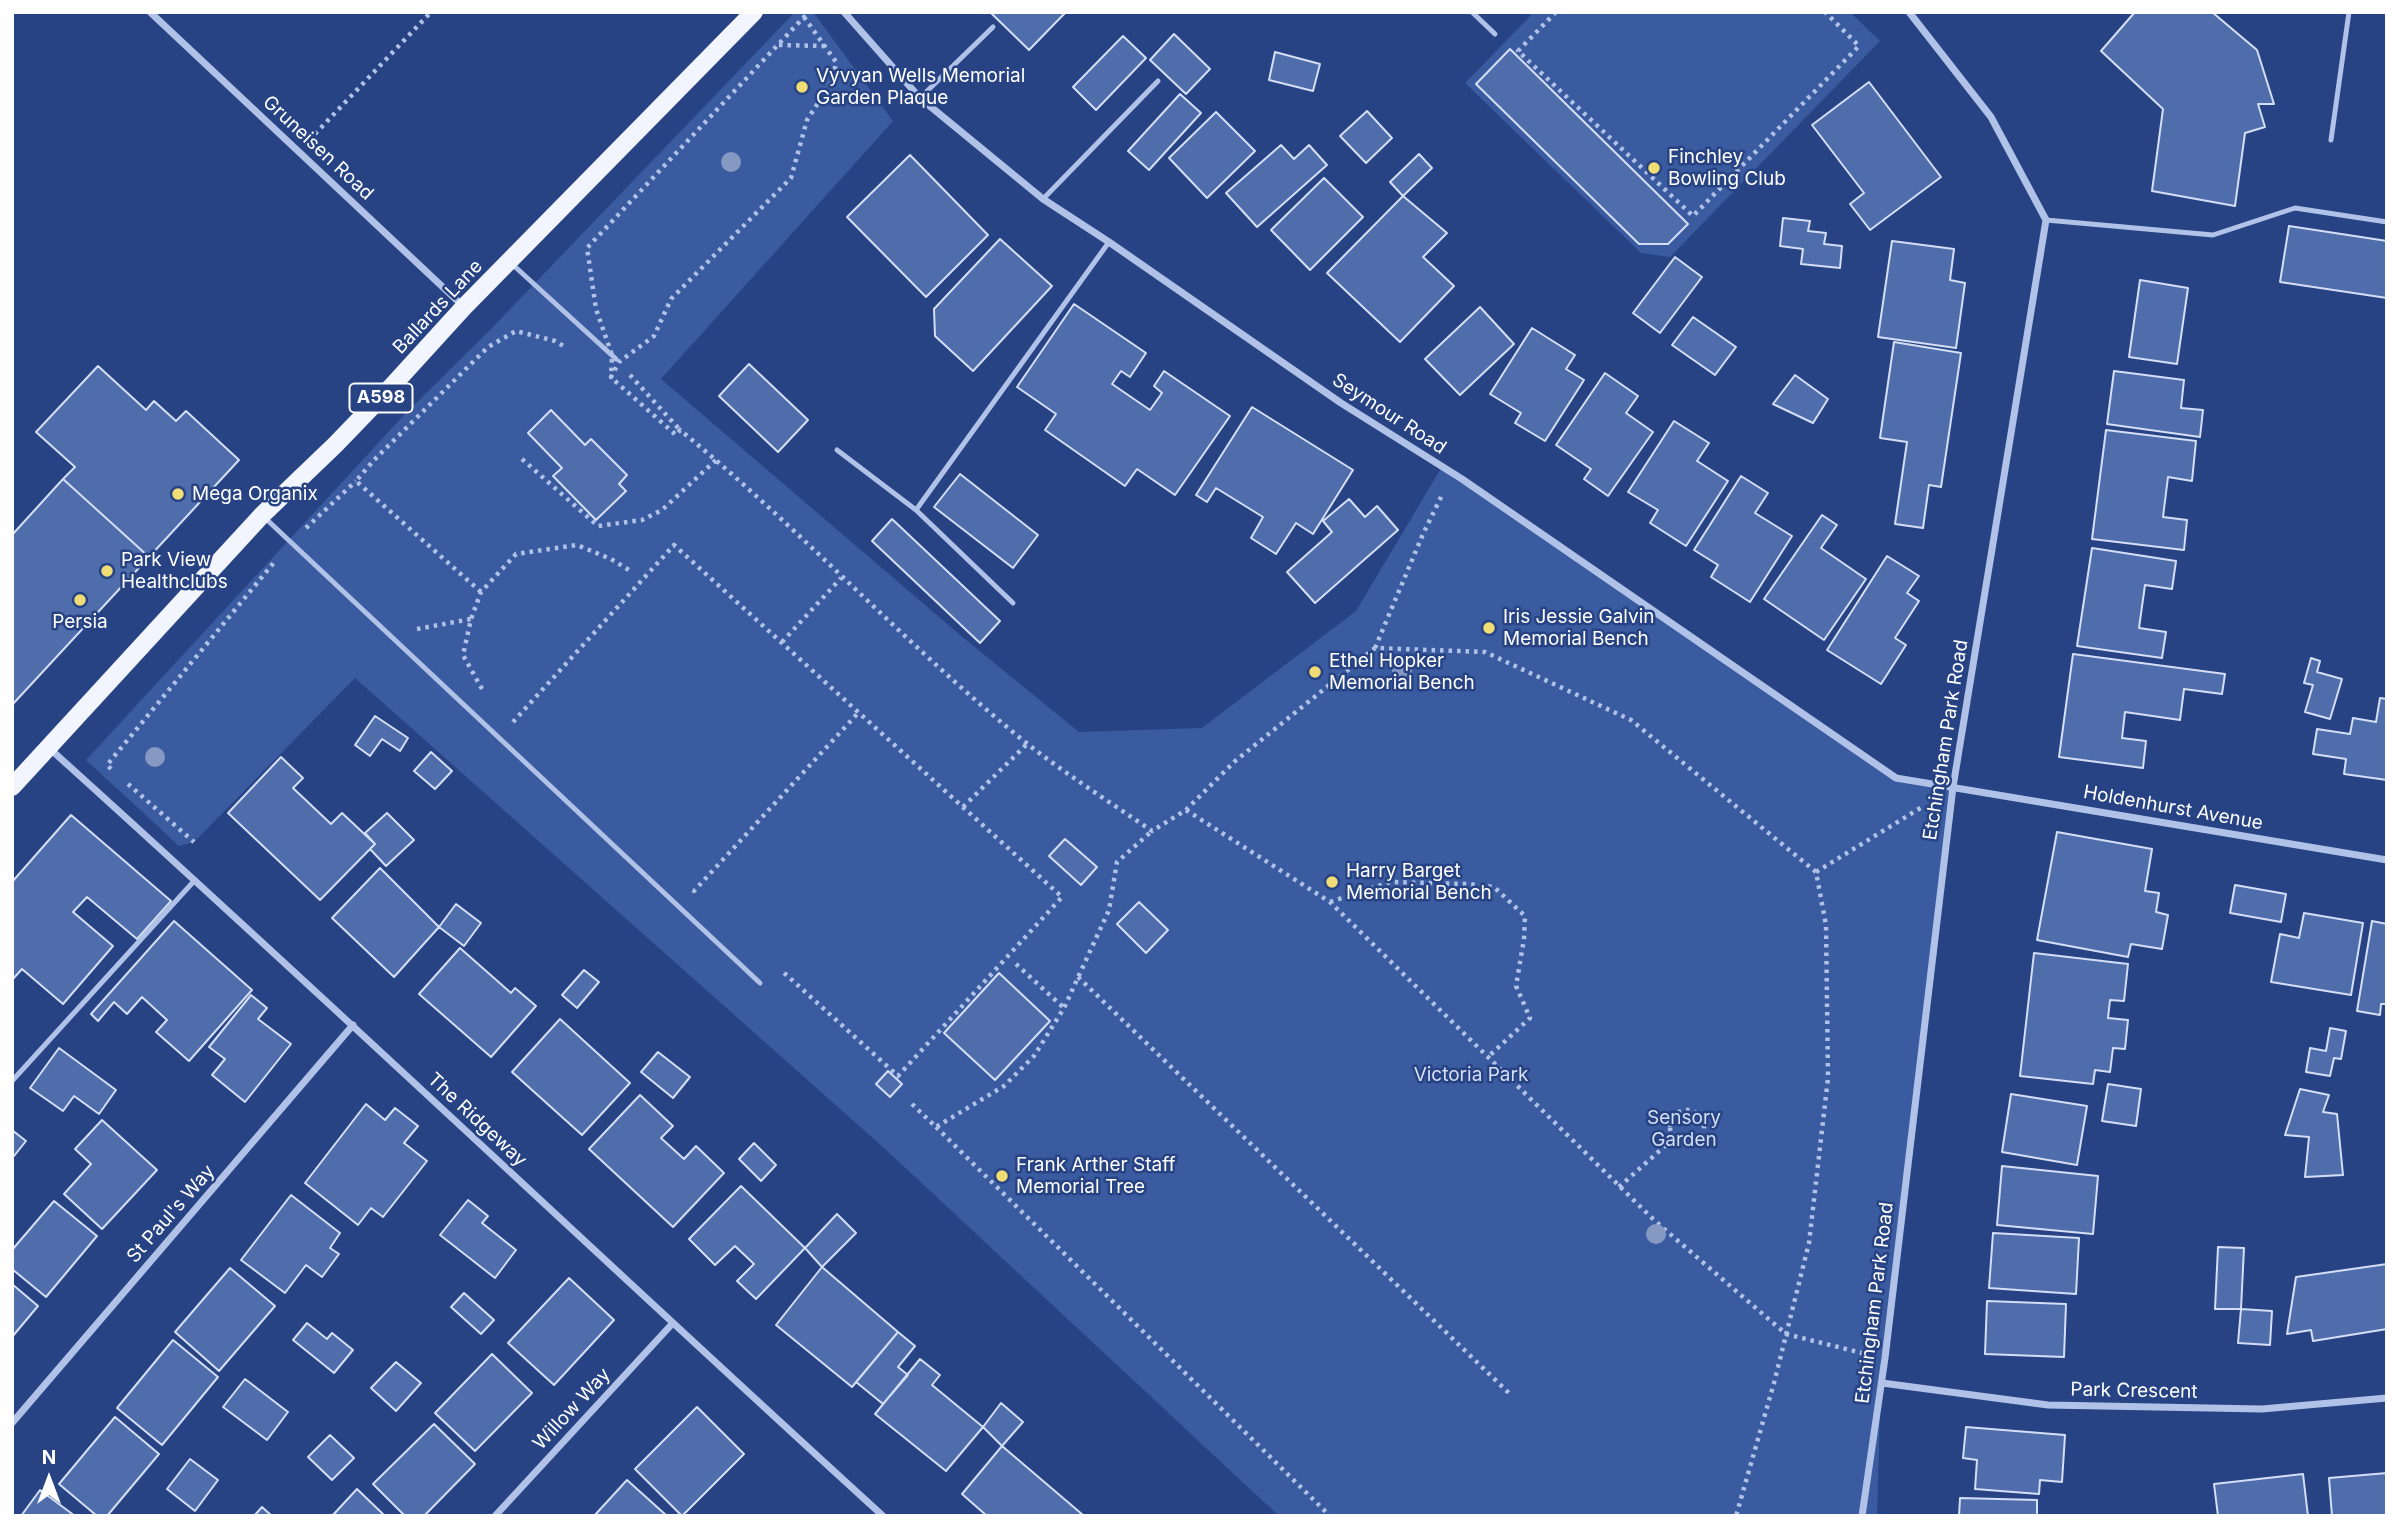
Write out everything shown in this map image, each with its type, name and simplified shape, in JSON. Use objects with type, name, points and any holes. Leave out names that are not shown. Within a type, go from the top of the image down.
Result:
[{"type":"main road","name":"Ballards Lane","points":[[12,786],[262,515],[392,386],[464,307],[754,12]]},
{"type":"street","name":"Gruneisen Road","points":[[150,12],[464,307]]},
{"type":"street","name":"Seymour Road","points":[[844,12],[920,98],[1043,199],[1341,403],[1453,474],[1896,778],[1953,787]]},
{"type":"street","points":[[1909,12],[1991,117],[2046,220]]},
{"type":"street","name":"Etchingham Park Road","points":[[1861,1516],[1882,1384],[1953,787],[2046,220]]},
{"type":"street","name":"The Ridgeway","points":[[48,748],[353,1025],[672,1324],[883,1516]]},
{"type":"street","name":"Holdenhurst Avenue","points":[[1953,787],[2387,860]]},
{"type":"street","name":"St Paul's Way","points":[[12,1423],[353,1025]]},
{"type":"street","name":"Willow Way","points":[[495,1516],[672,1324]]},
{"type":"street","name":"Park Crescent","points":[[1882,1384],[2048,1405],[2262,1409],[2387,1398]]},
{"type":"lane","points":[[1472,12],[1495,34]]},
{"type":"lane","points":[[2331,140],[2349,12]]},
{"type":"lane","points":[[920,98],[993,27]]},
{"type":"lane","points":[[1043,199],[1158,81]]},
{"type":"lane","points":[[2046,220],[2213,234],[2295,208],[2387,222]]},
{"type":"lane","points":[[916,510],[1109,242]]},
{"type":"lane","points":[[509,262],[616,359]]},
{"type":"lane","points":[[837,450],[916,510],[1013,603]]},
{"type":"lane","points":[[262,515],[760,983]]},
{"type":"lane","points":[[12,1081],[195,880]]},
{"type":"path","points":[[299,150],[431,12]]},
{"type":"path","points":[[1556,12],[1518,51],[1693,216],[1859,46],[1825,12]]},
{"type":"path","points":[[611,377],[616,359],[654,336],[671,299],[791,178],[807,120],[833,80],[836,62],[804,17],[587,248],[596,309],[616,359],[680,430],[716,460],[942,670],[1027,743],[1152,831]]},
{"type":"path","points":[[778,45],[825,46]]},
{"type":"path","points":[[117,774],[107,765],[290,543],[356,481],[488,347],[516,331],[555,341],[576,354]]},
{"type":"path","points":[[611,377],[616,359]]},
{"type":"path","points":[[603,372],[676,435],[680,430]]},
{"type":"path","points":[[522,459],[598,526],[642,520],[662,510],[716,460]]},
{"type":"path","points":[[936,1127],[1004,1086],[1034,1056],[1064,1008],[1109,910],[1117,862],[1152,831],[1186,810],[1234,762],[1375,648],[1423,534],[1453,474]]},
{"type":"path","points":[[356,481],[481,592]]},
{"type":"path","points":[[483,691],[463,655],[471,620],[481,592],[516,554],[577,545],[611,559],[629,570]]},
{"type":"path","points":[[511,725],[674,545],[1062,897],[898,1076],[776,965]]},
{"type":"path","points":[[782,642],[841,578]]},
{"type":"path","points":[[1375,648],[1485,652],[1631,720],[1816,872],[1826,925],[1828,1078],[1809,1243],[1736,1516]]},
{"type":"path","points":[[684,882],[694,891],[859,712]]},
{"type":"path","points":[[963,807],[1027,743]]},
{"type":"path","points":[[127,782],[194,842]]},
{"type":"path","points":[[1816,872],[1953,787]]},
{"type":"path","points":[[1186,810],[1330,902],[1655,1221],[1786,1334],[1885,1358]]},
{"type":"path","points":[[1330,902],[1391,882],[1468,884],[1494,887],[1525,916],[1516,986],[1530,1018],[1488,1057]]},
{"type":"path","points":[[1016,964],[1064,1008]]},
{"type":"path","points":[[1078,977],[1511,1396]]},
{"type":"path","points":[[912,1104],[1330,1516]]},
{"type":"path","points":[[1684,1110],[1695,1111],[1703,1119],[1703,1131],[1697,1140],[1686,1144],[1674,1138],[1669,1125],[1674,1115],[1684,1110]]},
{"type":"path","points":[[1619,1186],[1674,1138]]},
{"type":"green space","name":"Victoria Park","points":[[795,12],[813,12],[893,121],[661,379],[960,635],[1079,732],[1202,728],[1356,611],[1443,465],[1900,781],[1950,789],[1881,1376],[1877,1516],[1279,1516],[884,1148],[355,678],[194,842],[179,846],[86,760],[405,414],[490,330]]},
{"type":"green space","name":"Finchley Bowling Club","points":[[1534,12],[1850,12],[1880,41],[1670,257],[1641,253],[1465,83]]},
{"type":"building","points":[[990,12],[1066,12],[1029,50]]},
{"type":"building","points":[[2135,12],[2212,12],[2257,50],[2274,104],[2258,104],[2265,127],[2245,133],[2235,206],[2152,191],[2163,109],[2101,51]]},
{"type":"building","points":[[1174,34],[1210,69],[1186,94],[1150,60]]},
{"type":"building","points":[[1123,36],[1146,58],[1096,110],[1073,87]]},
{"type":"building","points":[[1510,49],[1688,224],[1668,244],[1639,244],[1476,84]]},
{"type":"building","points":[[1275,52],[1320,64],[1313,91],[1269,80]]},
{"type":"building","points":[[1869,82],[1941,177],[1870,230],[1850,204],[1864,193],[1812,125]]},
{"type":"building","points":[[1180,94],[1201,113],[1149,170],[1128,151]]},
{"type":"building","points":[[1367,111],[1392,138],[1366,163],[1340,136]]},
{"type":"building","points":[[1216,112],[1255,151],[1207,198],[1169,158]]},
{"type":"building","points":[[1281,145],[1294,159],[1309,145],[1327,165],[1257,227],[1226,193]]},
{"type":"building","points":[[1419,154],[1432,168],[1403,196],[1390,182]]},
{"type":"building","points":[[910,155],[988,235],[926,297],[847,217]]},
{"type":"building","points":[[1324,178],[1363,217],[1310,270],[1271,230]]},
{"type":"building","points":[[1403,196],[1447,233],[1423,257],[1454,286],[1400,342],[1327,273]]},
{"type":"building","points":[[1783,218],[1810,221],[1808,231],[1826,233],[1824,244],[1842,246],[1840,268],[1801,264],[1803,249],[1780,246]]},
{"type":"building","points":[[2289,226],[2387,241],[2387,298],[2280,282]]},
{"type":"building","points":[[1000,239],[1052,286],[973,371],[935,336],[934,309]]},
{"type":"building","points":[[1892,241],[1954,249],[1950,280],[1965,283],[1956,348],[1878,337]]},
{"type":"building","points":[[1675,257],[1702,277],[1660,333],[1633,313]]},
{"type":"building","points":[[2140,280],[2188,288],[2177,364],[2129,357]]},
{"type":"building","points":[[1074,304],[1146,353],[1130,377],[1121,371],[1112,384],[1150,410],[1162,393],[1154,386],[1164,371],[1230,416],[1175,495],[1137,469],[1125,486],[1045,430],[1056,414],[1017,387]]},
{"type":"building","points":[[1480,307],[1514,344],[1460,395],[1425,359]]},
{"type":"building","points":[[1693,317],[1736,347],[1715,375],[1672,345]]},
{"type":"building","points":[[1532,328],[1575,355],[1566,369],[1584,380],[1545,441],[1515,423],[1521,413],[1490,394]]},
{"type":"building","points":[[1894,342],[1961,353],[1941,487],[1929,485],[1923,528],[1895,524],[1907,442],[1880,438]]},
{"type":"building","points":[[749,364],[808,420],[778,452],[719,396]]},
{"type":"building","points":[[98,366],[146,410],[154,401],[176,421],[186,411],[239,460],[149,557],[63,479],[75,467],[36,432]]},
{"type":"building","points":[[2114,371],[2184,380],[2181,408],[2203,410],[2200,437],[2107,424]]},
{"type":"building","points":[[1605,373],[1638,396],[1626,413],[1653,432],[1608,496],[1584,479],[1591,469],[1556,445]]},
{"type":"building","points":[[1795,375],[1828,399],[1813,423],[1773,404]]},
{"type":"building","points":[[1252,407],[1353,470],[1313,534],[1296,523],[1276,554],[1251,538],[1263,517],[1216,488],[1207,502],[1196,495]]},
{"type":"building","points":[[551,410],[585,445],[591,439],[627,475],[619,484],[626,491],[596,520],[553,476],[562,468],[528,433]]},
{"type":"building","points":[[1674,421],[1709,443],[1697,461],[1728,481],[1686,546],[1650,523],[1658,510],[1628,492]]},
{"type":"building","points":[[2106,430],[2196,441],[2192,481],[2168,477],[2163,517],[2187,520],[2184,550],[2092,539]]},
{"type":"building","points":[[960,474],[1038,535],[1013,568],[934,507]]},
{"type":"building","points":[[1741,476],[1768,493],[1755,513],[1792,536],[1750,602],[1711,577],[1718,565],[1694,550]]},
{"type":"building","points":[[63,479],[149,557],[12,705],[12,535]]},
{"type":"building","points":[[1349,499],[1365,517],[1377,506],[1398,530],[1315,603],[1287,572],[1332,532],[1323,521]]},
{"type":"building","points":[[1822,515],[1837,525],[1821,548],[1866,579],[1824,640],[1764,599]]},
{"type":"building","points":[[892,519],[1000,621],[980,643],[872,541]]},
{"type":"building","points":[[2092,548],[2176,561],[2172,589],[2145,585],[2139,628],[2166,632],[2162,658],[2077,646]]},
{"type":"building","points":[[1887,556],[1919,576],[1907,593],[1919,601],[1895,638],[1906,645],[1881,684],[1827,650]]},
{"type":"building","points":[[2073,654],[2225,674],[2222,694],[2184,689],[2180,720],[2125,712],[2122,738],[2146,741],[2143,768],[2059,757]]},
{"type":"building","points":[[2311,658],[2320,661],[2317,672],[2342,679],[2330,719],[2305,712],[2313,685],[2304,683]]},
{"type":"building","points":[[2380,698],[2387,699],[2387,780],[2344,774],[2346,759],[2313,754],[2317,729],[2350,734],[2353,718],[2376,722]]},
{"type":"building","points":[[375,716],[408,738],[400,751],[382,739],[370,756],[355,745]]},
{"type":"building","points":[[431,752],[452,771],[435,789],[414,771]]},
{"type":"building","points":[[281,757],[303,778],[293,788],[331,824],[342,813],[375,844],[320,900],[228,813]]},
{"type":"building","points":[[387,813],[414,840],[386,866],[370,849],[375,844],[365,833]]},
{"type":"building","points":[[71,815],[171,901],[137,939],[87,897],[73,912],[113,946],[63,1004],[22,969],[12,980],[12,882]]},
{"type":"building","points":[[2057,832],[2152,849],[2145,891],[2159,893],[2156,912],[2168,915],[2162,949],[2131,944],[2128,957],[2037,940]]},
{"type":"building","points":[[1065,839],[1097,867],[1081,885],[1049,856]]},
{"type":"building","points":[[380,868],[439,927],[394,977],[332,918]]},
{"type":"building","points":[[2235,885],[2286,894],[2281,922],[2230,913]]},
{"type":"building","points":[[1139,902],[1168,930],[1146,953],[1117,924]]},
{"type":"building","points":[[456,904],[481,923],[464,946],[439,927]]},
{"type":"building","points":[[2304,913],[2363,923],[2351,995],[2271,982],[2280,934],[2299,938]]},
{"type":"building","points":[[174,921],[252,990],[189,1061],[156,1032],[167,1020],[142,997],[127,1014],[114,1002],[98,1021],[91,1014]]},
{"type":"building","points":[[2372,921],[2387,924],[2387,1004],[2381,1004],[2380,1015],[2357,1011]]},
{"type":"building","points":[[460,948],[511,993],[515,988],[536,1006],[491,1057],[419,994]]},
{"type":"building","points":[[2034,953],[2128,964],[2124,1001],[2110,1000],[2108,1018],[2128,1020],[2125,1049],[2113,1048],[2110,1072],[2095,1070],[2093,1084],[2020,1076]]},
{"type":"building","points":[[584,970],[599,982],[577,1008],[562,995]]},
{"type":"building","points":[[999,973],[1050,1021],[995,1080],[944,1033]]},
{"type":"building","points":[[251,995],[267,1008],[258,1019],[291,1044],[245,1102],[212,1075],[225,1059],[209,1047]]},
{"type":"building","points":[[560,1019],[630,1083],[582,1135],[512,1072]]},
{"type":"building","points":[[2330,1028],[2346,1031],[2341,1059],[2334,1058],[2330,1076],[2306,1072],[2310,1048],[2326,1051]]},
{"type":"building","points":[[59,1048],[116,1090],[99,1114],[74,1096],[63,1111],[30,1088]]},
{"type":"building","points":[[658,1052],[690,1077],[673,1098],[641,1072]]},
{"type":"building","points":[[888,1071],[902,1084],[890,1097],[876,1084]]},
{"type":"building","points":[[2108,1084],[2141,1089],[2136,1126],[2102,1121]]},
{"type":"building","points":[[2300,1089],[2329,1095],[2323,1112],[2337,1114],[2343,1175],[2305,1177],[2309,1137],[2285,1135]]},
{"type":"building","points":[[2011,1094],[2087,1106],[2077,1165],[2002,1152]]},
{"type":"building","points":[[640,1095],[673,1126],[661,1138],[684,1159],[696,1146],[724,1173],[673,1227],[589,1149]]},
{"type":"building","points":[[366,1104],[385,1120],[395,1108],[418,1126],[404,1143],[427,1161],[383,1217],[371,1208],[358,1225],[305,1183]]},
{"type":"building","points":[[102,1120],[157,1170],[102,1229],[64,1194],[91,1164],[75,1149]]},
{"type":"building","points":[[12,1130],[26,1141],[14,1156],[12,1154]]},
{"type":"building","points":[[754,1143],[776,1165],[761,1181],[739,1159]]},
{"type":"building","points":[[2002,1166],[2098,1176],[2093,1234],[1997,1225]]},
{"type":"building","points":[[741,1186],[805,1248],[756,1299],[737,1281],[754,1264],[735,1246],[715,1265],[689,1239]]},
{"type":"building","points":[[291,1195],[340,1233],[330,1248],[339,1254],[322,1277],[306,1265],[285,1293],[241,1260]]},
{"type":"building","points":[[468,1200],[488,1216],[482,1223],[516,1250],[495,1278],[440,1235]]},
{"type":"building","points":[[54,1201],[97,1236],[46,1297],[12,1269],[12,1250]]},
{"type":"building","points":[[837,1214],[856,1233],[822,1267],[805,1248]]},
{"type":"building","points":[[1993,1233],[2079,1238],[2076,1294],[1989,1288]]},
{"type":"building","points":[[2218,1247],[2244,1248],[2241,1309],[2215,1309]]},
{"type":"building","points":[[2387,1264],[2387,1329],[2313,1341],[2311,1330],[2287,1334],[2296,1277]]},
{"type":"building","points":[[822,1267],[898,1332],[852,1387],[776,1325]]},
{"type":"building","points":[[230,1268],[275,1306],[219,1371],[175,1332]]},
{"type":"building","points":[[569,1278],[614,1320],[554,1385],[508,1343]]},
{"type":"building","points":[[12,1284],[38,1306],[12,1337]]},
{"type":"building","points":[[464,1293],[494,1320],[481,1334],[451,1307]]},
{"type":"building","points":[[1987,1301],[2066,1304],[2064,1357],[1985,1354]]},
{"type":"building","points":[[2241,1309],[2272,1311],[2270,1345],[2238,1343]]},
{"type":"building","points":[[307,1323],[327,1339],[332,1333],[353,1350],[334,1373],[293,1340]]},
{"type":"building","points":[[898,1332],[915,1346],[898,1367],[908,1375],[883,1404],[856,1382]]},
{"type":"building","points":[[173,1340],[218,1377],[162,1445],[117,1408]]},
{"type":"building","points":[[492,1354],[532,1393],[475,1451],[435,1413]]},
{"type":"building","points":[[920,1359],[940,1375],[932,1385],[983,1427],[946,1471],[875,1414]]},
{"type":"building","points":[[396,1362],[421,1383],[396,1411],[371,1388]]},
{"type":"building","points":[[245,1379],[288,1412],[267,1440],[223,1407]]},
{"type":"building","points":[[1001,1403],[1023,1422],[1002,1446],[983,1427]]},
{"type":"building","points":[[697,1407],[744,1454],[682,1516],[635,1469]]},
{"type":"building","points":[[115,1417],[159,1454],[107,1516],[97,1516],[59,1484]]},
{"type":"building","points":[[434,1424],[475,1464],[424,1516],[405,1516],[373,1484]]},
{"type":"building","points":[[1966,1427],[2065,1435],[2062,1482],[2040,1480],[2039,1494],[1975,1489],[1977,1460],[1963,1458]]},
{"type":"building","points":[[330,1435],[354,1458],[332,1480],[308,1457]]},
{"type":"building","points":[[1002,1446],[1083,1515],[987,1516],[962,1494]]},
{"type":"building","points":[[190,1459],[218,1480],[195,1511],[167,1489]]},
{"type":"building","points":[[2387,1473],[2387,1516],[2332,1516],[2329,1478]]},
{"type":"building","points":[[2303,1474],[2308,1516],[2218,1516],[2214,1484]]},
{"type":"building","points":[[627,1480],[667,1516],[594,1516]]},
{"type":"building","points":[[357,1489],[385,1516],[332,1516]]},
{"type":"building","points":[[40,1490],[75,1516],[21,1516]]},
{"type":"building","points":[[1960,1498],[2037,1500],[2037,1516],[1959,1516]]},
{"type":"building","points":[[262,1507],[272,1516],[254,1516]]},
{"type":"place","name":"Vyvyan Wells Memorial Garden Plaque","points":[[802,87]]},
{"type":"place","name":"Finchley Bowling Club","points":[[1654,168]]},
{"type":"place","name":"Mega Organix","points":[[178,494]]},
{"type":"place","name":"Park View Healthclubs","points":[[107,571]]},
{"type":"place","name":"Persia","points":[[80,600]]},
{"type":"place","name":"Iris Jessie Galvin Memorial Bench","points":[[1489,628]]},
{"type":"place","name":"Ethel Hopker Memorial Bench","points":[[1315,672]]},
{"type":"place","name":"Harry Barget Memorial Bench","points":[[1332,882]]},
{"type":"place","name":"Frank Arther Staff Memorial Tree","points":[[1002,1176]]},
{"type":"park label","name":"Sensory Garden","points":[[1684,1129]]}]
